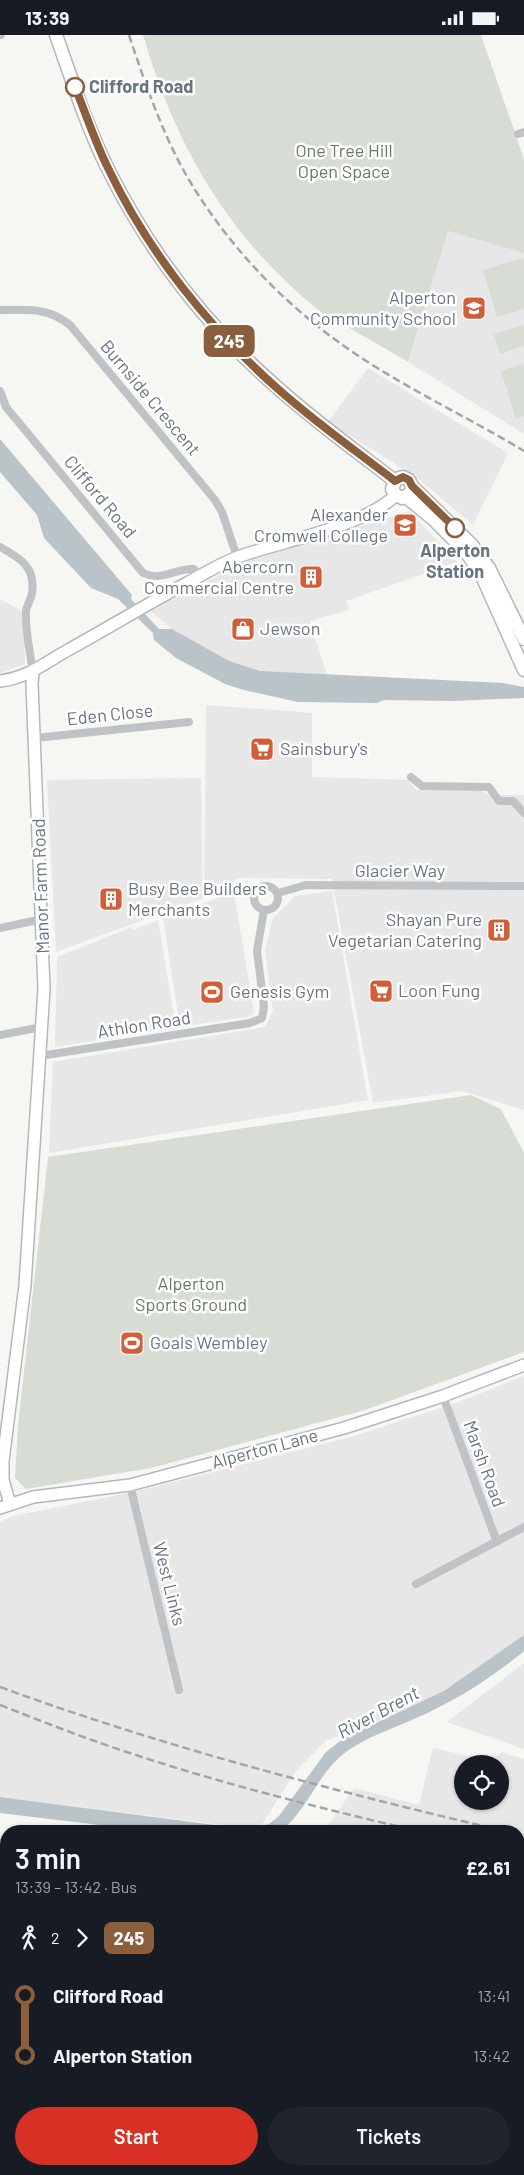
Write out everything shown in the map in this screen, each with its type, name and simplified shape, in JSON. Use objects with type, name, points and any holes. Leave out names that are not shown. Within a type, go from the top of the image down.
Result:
[{"type":"main road","points":[[56,35],[108,168],[132,214],[181,286],[234,347],[278,389],[395,481]]},
{"type":"main road","points":[[405,493],[406,478],[400,478],[395,481],[392,489],[405,493],[478,553],[489,568],[522,625],[524,639]]},
{"type":"main road","points":[[405,493],[466,552],[480,574],[507,636],[523,667]]},
{"type":"main road","points":[[507,636],[522,625]]},
{"type":"main road","points":[[522,625],[516,640],[523,667]]},
{"type":"street","name":"Burnside Crescent","points":[[0,310],[42,310],[58,316],[70,325],[215,500],[222,512],[237,557]]},
{"type":"street","name":"Clifford Road","points":[[0,391],[6,407],[143,573],[152,577],[161,577],[194,569],[199,576]]},
{"type":"street","points":[[0,681],[21,677],[33,672],[157,599],[237,557],[338,525],[366,514],[405,493]]},
{"type":"street","points":[[0,547],[24,561],[30,569],[32,593],[26,616],[33,672]]},
{"type":"street","name":"Manor Farm Road","points":[[5,1506],[3,1470],[4,1417],[25,1285],[44,989],[33,672]]},
{"type":"street","name":"Eden Close","points":[[35,738],[189,722]]},
{"type":"street","points":[[411,777],[422,786],[490,787],[499,801],[513,801],[524,813]]},
{"type":"street","name":"Glacier Way","points":[[278,893],[306,885],[524,886]]},
{"type":"street","points":[[265,886],[273,888],[278,893],[278,900],[275,906],[264,910],[256,904],[254,898],[257,890],[265,886]]},
{"type":"street","name":"Athlon Road","points":[[40,1056],[250,1023],[262,1018],[264,1007],[256,951],[264,910]]},
{"type":"street","points":[[0,929],[42,919]]},
{"type":"street","points":[[0,1035],[42,1027]]},
{"type":"street","name":"Alperton Lane","points":[[5,1506],[33,1497],[130,1485],[353,1426],[443,1396],[524,1365]]},
{"type":"street","name":"Marsh Road","points":[[443,1396],[497,1541]]},
{"type":"street","name":"West Links","points":[[130,1485],[179,1690]]},
{"type":"street","points":[[416,1584],[524,1527]]},
{"type":"shaded area","name":"Alperton Community School","points":[[448,231],[524,253],[524,434],[408,362]]},
{"type":"shaded area","points":[[368,368],[508,453],[473,525],[416,477],[328,422]]},
{"type":"shaded area","points":[[0,439],[132,595],[131,599],[159,629],[172,629],[229,661],[260,671],[503,683],[524,687],[524,698],[453,701],[384,700],[377,703],[298,702],[225,684],[176,658],[154,640],[153,633],[118,599],[91,588],[44,538],[37,515],[0,472]]},
{"type":"shaded area","points":[[409,511],[457,562],[346,601],[349,610],[310,621],[327,675],[264,674],[196,650],[151,611],[242,563]]},
{"type":"shaded area","points":[[0,599],[23,612],[25,664],[0,673]]},
{"type":"shaded area","points":[[206,705],[312,713],[312,777],[408,780],[416,790],[481,790],[487,795],[524,795],[524,1110],[462,1091],[373,1103],[332,879],[237,878],[228,888],[204,897]]},
{"type":"shaded area","points":[[201,778],[203,898],[56,952],[47,780]]},
{"type":"shaded area","points":[[332,891],[368,1100],[49,1153],[53,1062],[265,1027],[273,1011],[265,951],[272,920],[295,896]]},
{"type":"shaded area","points":[[234,892],[254,1013],[251,1016],[180,1027],[163,918]]},
{"type":"shaded area","points":[[158,920],[176,1028],[55,1047],[57,957],[132,927],[133,930]]},
{"type":"shaded area","points":[[524,1376],[524,1637],[489,1665],[418,1707],[327,1740],[296,1771],[262,1825],[225,1825],[0,1797],[0,1522],[13,1516],[134,1492],[351,1437],[456,1403]]},
{"type":"shaded area","points":[[524,1635],[524,1651],[498,1671],[444,1705],[371,1738],[346,1752],[336,1760],[320,1780],[299,1813],[287,1825],[264,1825],[269,1824],[279,1816],[326,1752],[344,1738],[444,1691]]},
{"type":"shaded area","points":[[524,1663],[524,1749],[447,1722]]},
{"type":"shaded area","points":[[433,1748],[464,1755],[454,1755],[454,1810],[509,1810],[509,1755],[498,1755],[502,1752],[524,1759],[524,1825],[328,1825],[354,1788],[419,1805]]},
{"type":"shaded area","points":[[0,1797],[215,1825],[99,1825],[0,1813]]},
{"type":"green space","name":"One Tree Hill Open Space","points":[[143,35],[481,35],[524,159],[524,253],[448,231],[408,362],[327,316],[285,280],[256,250],[231,219],[208,185],[171,114]]},
{"type":"green space","points":[[524,258],[524,309],[497,317],[483,270]]},
{"type":"green space","points":[[524,325],[524,346],[500,354],[494,334]]},
{"type":"green space","points":[[524,364],[524,416],[516,419],[501,371]]},
{"type":"green space","name":"Alperton Sports Ground","points":[[471,1095],[501,1109],[524,1153],[524,1352],[365,1410],[151,1468],[26,1489],[15,1478],[18,1426],[48,1157]]},
{"type":"railway","points":[[129,35],[156,112],[192,185],[230,239],[274,288],[298,310],[351,351],[397,380],[524,451]]},
{"type":"railway","points":[[0,1687],[62,1709],[187,1748],[313,1784],[479,1825]]},
{"type":"railway","points":[[0,1705],[92,1740],[172,1767],[294,1801],[392,1825]]},
{"type":"bus line","name":"245","points":[[75,87],[108,168],[132,214],[159,256],[187,294],[234,347],[278,389],[395,481],[403,477],[409,480],[412,486],[455,528]]},
{"type":"place","name":"Clifford Road","points":[[75,87]]},
{"type":"place","name":"Alperton Community School","points":[[474,308]]},
{"type":"place","name":"Alexander Cromwell College","points":[[405,525]]},
{"type":"place","name":"Alperton Station","points":[[455,528]]},
{"type":"place","name":"Abercorn Commercial Centre","points":[[311,577]]},
{"type":"place","name":"Jewson","points":[[243,629]]},
{"type":"place","name":"Sainsbury's","points":[[262,749]]},
{"type":"place","name":"Busy Bee Builders Merchants","points":[[111,899]]},
{"type":"place","name":"Shayan Pure Vegetarian Catering","points":[[499,930]]},
{"type":"place","name":"Loon Fung","points":[[381,991]]},
{"type":"place","name":"Genesis Gym","points":[[212,992]]},
{"type":"place","name":"Goals Wembley","points":[[132,1343]]},
{"type":"water label","name":"River Brent","points":[[378,1712]]}]
